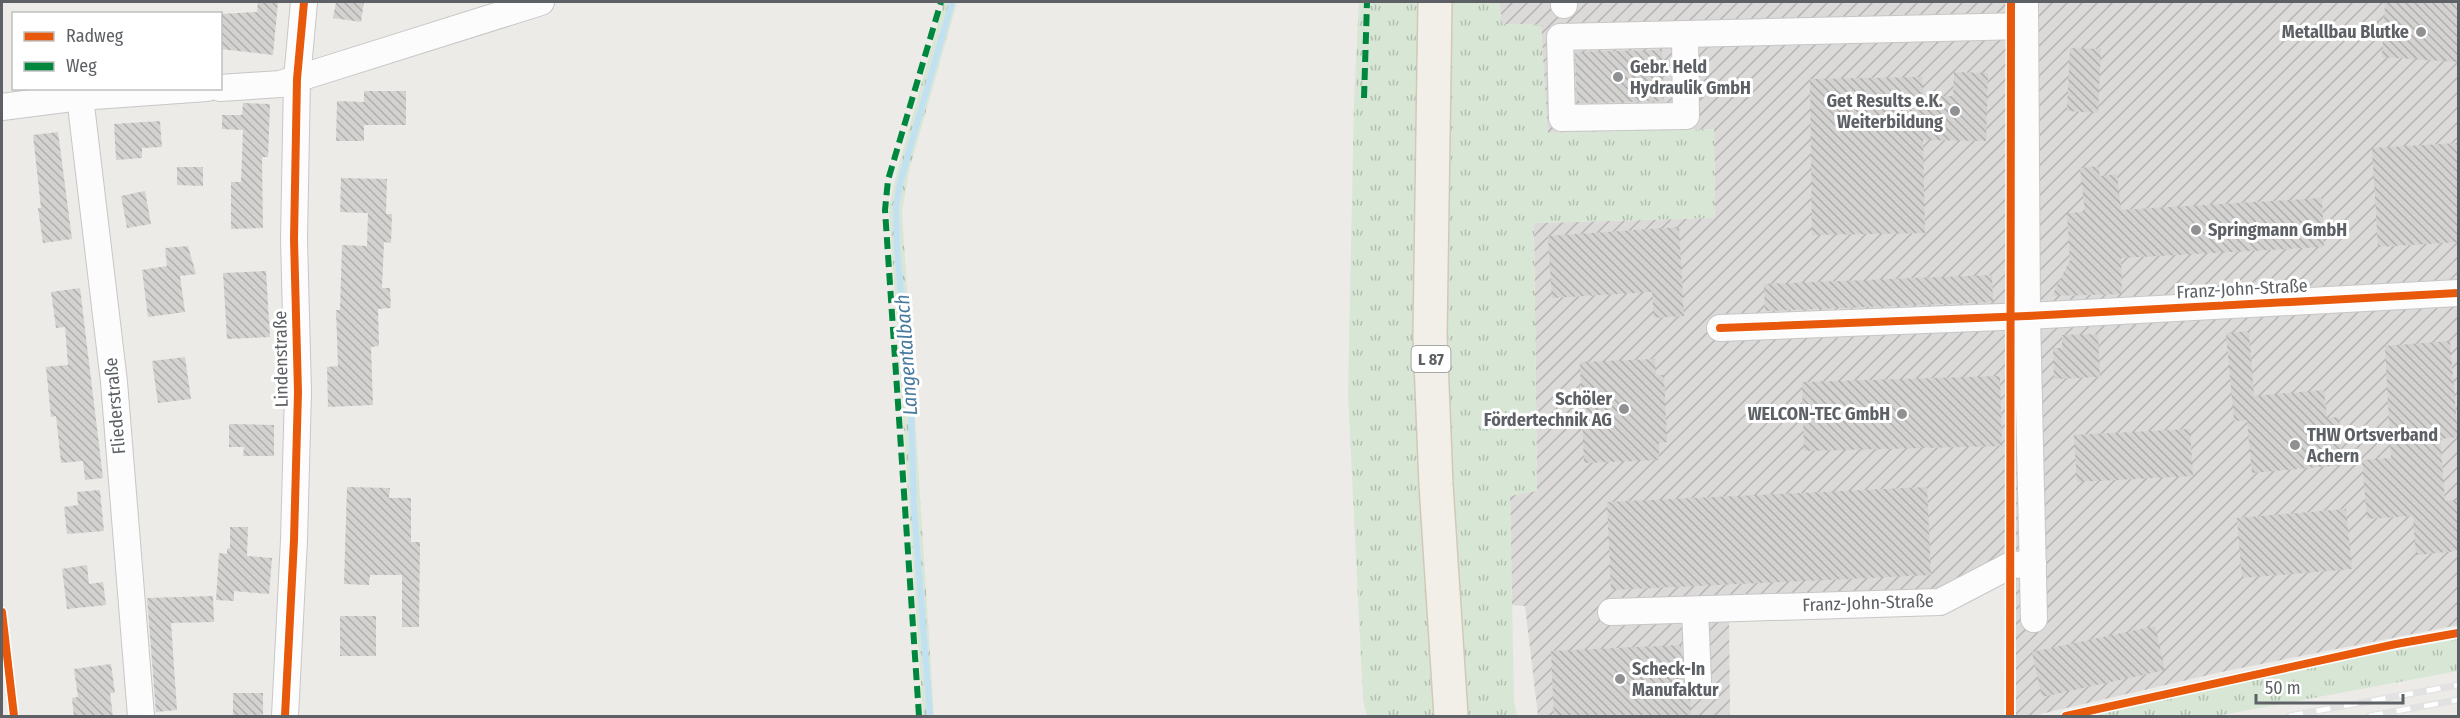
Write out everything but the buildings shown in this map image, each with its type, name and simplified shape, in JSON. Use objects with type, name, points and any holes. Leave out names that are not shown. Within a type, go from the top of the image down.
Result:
[{"type":"main road","name":"L 87","points":[[1435,2],[1430,336],[1436,484],[1451,717]]},
{"type":"street","name":"Lindenstraße","points":[[285,717],[294,540],[297,403],[294,239],[297,79],[304,2]]},
{"type":"street","points":[[222,88],[280,84],[541,2]]},
{"type":"street","points":[[1685,35],[1686,116],[1562,118],[1560,37],[1685,35],[2025,14],[2027,316],[2034,619]]},
{"type":"street","points":[[2,107],[80,97],[179,90]]},
{"type":"street","name":"Fliederstraße","points":[[80,97],[114,382],[141,717]]},
{"type":"street","name":"Franz-John-Straße","points":[[1720,328],[2027,316],[2458,292]]},
{"type":"street","name":"Franz-John-Straße","points":[[1611,612],[1940,602],[2011,565],[2033,564]]},
{"type":"street","points":[[1695,610],[1698,681]]},
{"type":"shaded area","points":[[1499,2],[2458,2],[2458,625],[2226,671],[2032,716],[2016,716],[2016,576],[1955,604],[1729,613],[1730,716],[1538,716],[1525,606],[1512,605],[1510,496],[1537,490],[1534,223],[1715,218],[1714,129],[1547,133],[1541,25],[1502,24]]},
{"type":"green space","points":[[944,2],[957,2],[909,171],[902,211],[934,716],[923,716],[889,208]]},
{"type":"green space","points":[[1359,2],[1423,2],[1439,716],[1367,716],[1363,700],[1348,394],[1354,101]]},
{"type":"green space","points":[[1447,2],[1499,2],[1502,24],[1541,25],[1548,133],[1714,129],[1715,218],[1534,223],[1537,491],[1510,496],[1514,701],[1517,716],[1463,716],[1444,351]]},
{"type":"green space","points":[[2458,639],[2458,671],[2217,716],[2084,716],[2276,673]]},
{"type":"waterway","name":"Langentalbach","points":[[930,716],[914,508],[911,406],[897,248],[896,206],[901,179],[952,2]]},
{"type":"railway","points":[[2289,716],[2458,685]]},
{"type":"railway","points":[[2369,716],[2458,700]]},
{"type":"marked path","points":[[919,716],[885,210],[888,180],[941,2]]},
{"type":"marked path","points":[[1364,98],[1367,2]]},
{"type":"cycle path","points":[[285,716],[294,540],[298,392],[294,239],[297,79],[304,2]]},
{"type":"cycle path","points":[[2010,716],[2011,2]]},
{"type":"cycle path","points":[[1720,328],[2027,316],[2458,293]]},
{"type":"cycle path","points":[[2,612],[14,716]]},
{"type":"cycle path","points":[[2066,716],[2396,644],[2458,633]]},
{"type":"place","name":"Metallbau Blutke","points":[[2421,32]]},
{"type":"place","name":"Gebr. Held Hydraulik GmbH","points":[[1618,77]]},
{"type":"place","name":"Get Results e.K. Weiterbildung","points":[[1955,111]]},
{"type":"place","name":"Springmann GmbH","points":[[2196,230]]},
{"type":"place","name":"Schöler Fördertechnik AG","points":[[1624,409]]},
{"type":"place","name":"WELCON-TEC GmbH","points":[[1902,414]]},
{"type":"place","name":"THW Ortsverband Achern","points":[[2295,445]]},
{"type":"place","name":"Scheck-In Manufaktur","points":[[1620,679]]}]
